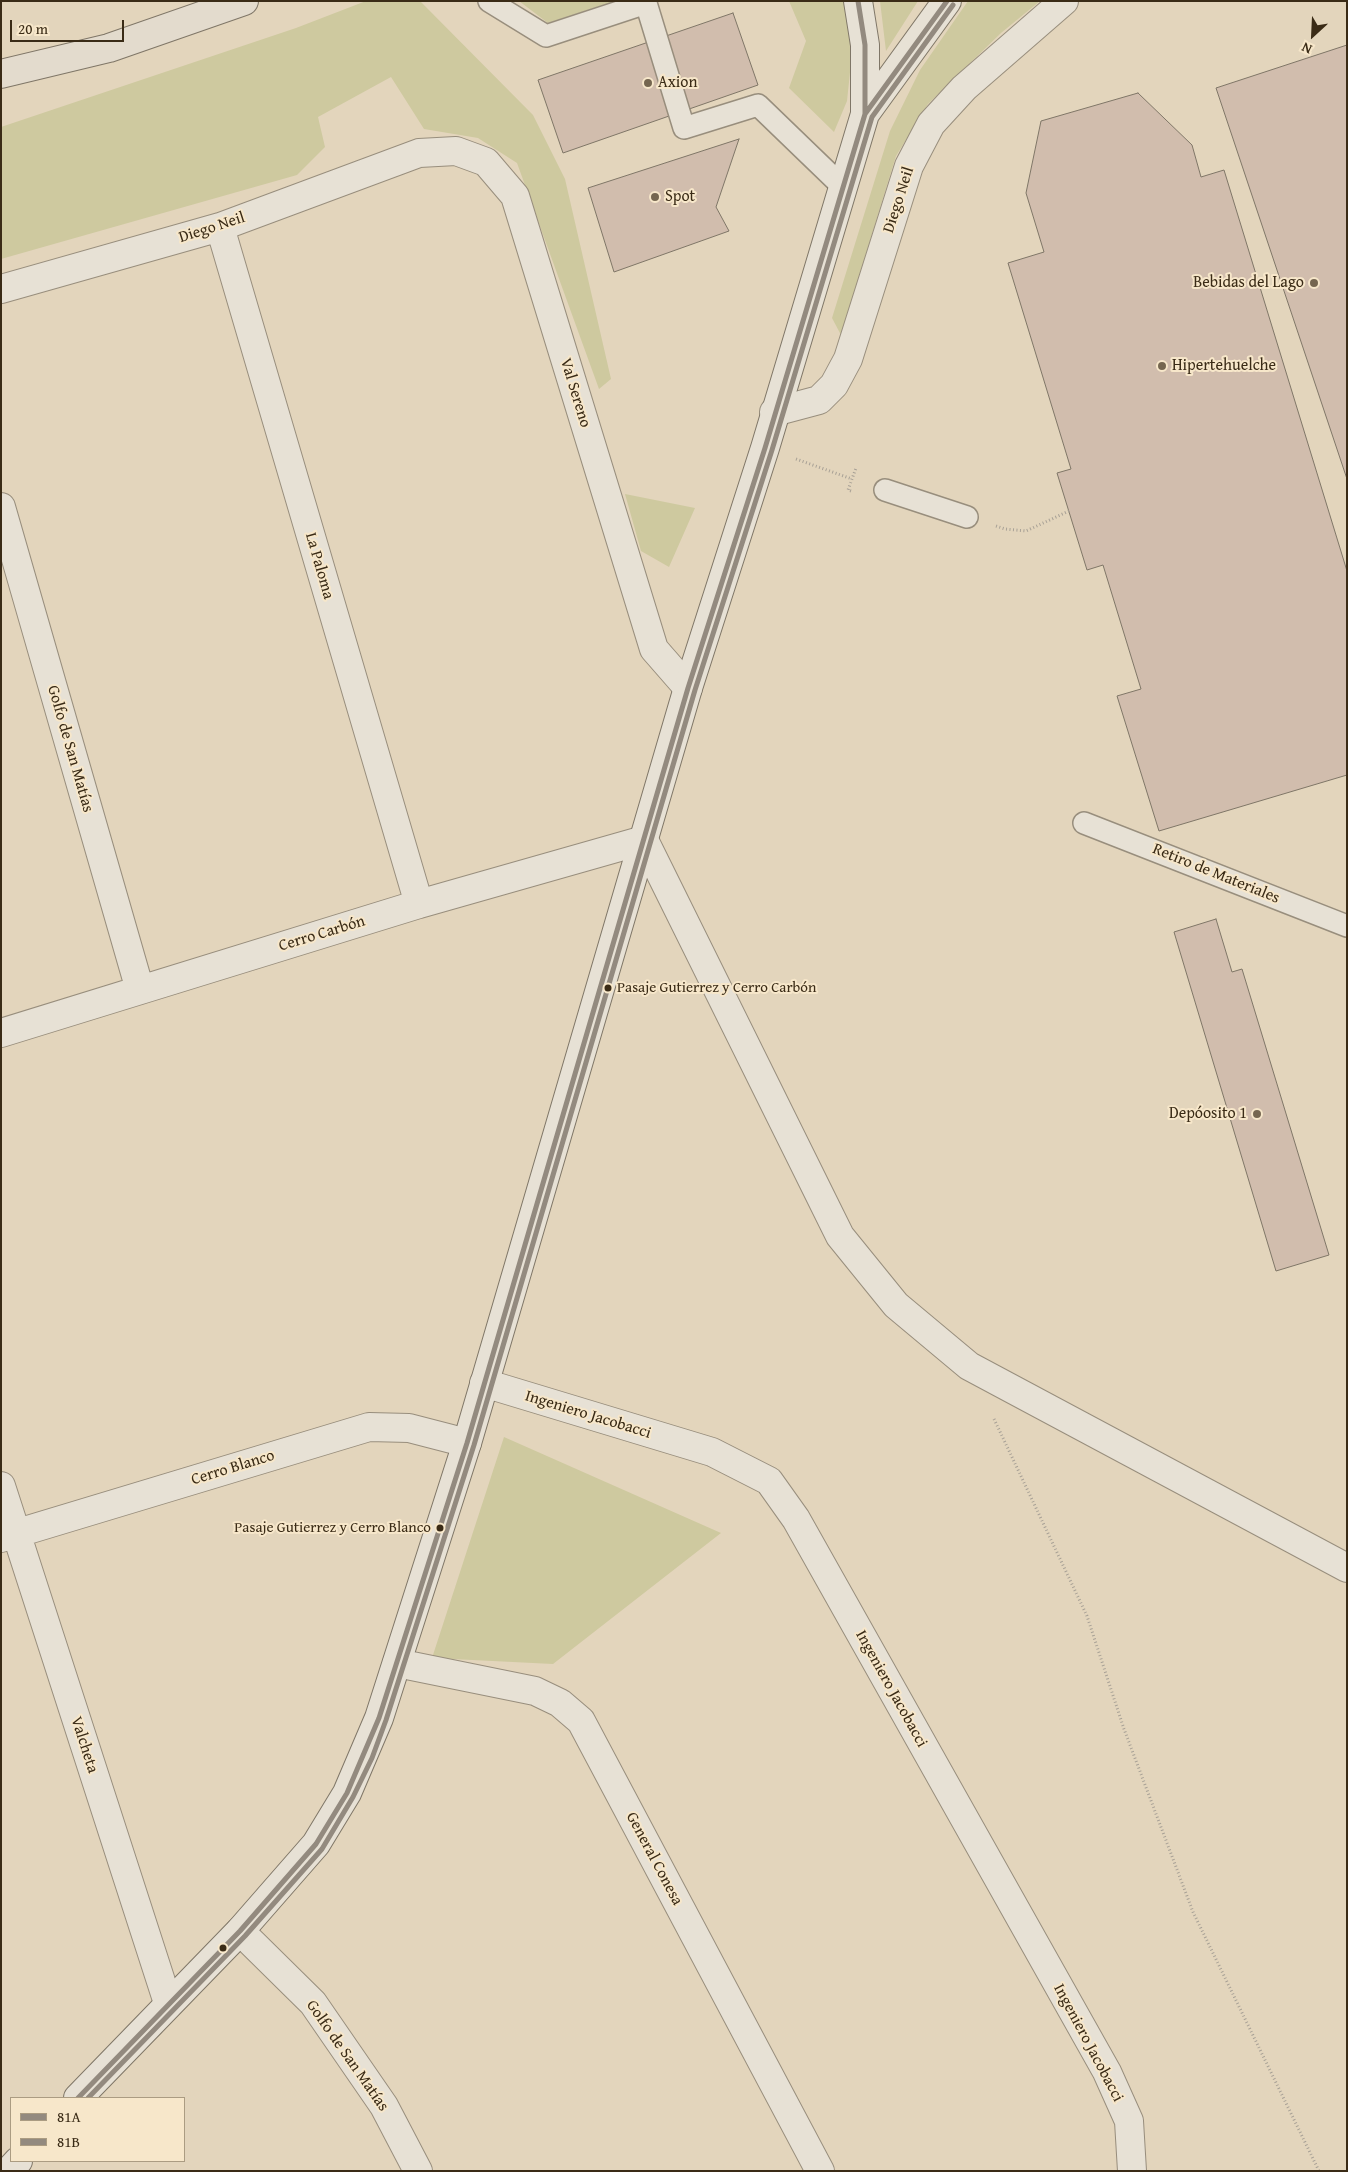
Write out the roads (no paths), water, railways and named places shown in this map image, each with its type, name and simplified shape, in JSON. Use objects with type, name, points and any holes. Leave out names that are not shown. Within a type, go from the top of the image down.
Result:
[{"type":"main road","points":[[1,74],[109,48],[244,1]]},
{"type":"street","points":[[79,2097],[168,2003],[240,1931],[316,1844],[347,1793],[379,1718],[467,1443],[688,688],[765,448],[774,412],[844,188],[865,114],[864,45],[858,1]]},
{"type":"street","points":[[865,114],[946,1]]},
{"type":"street","name":"Diego Neil","points":[[774,412],[820,400],[834,385],[848,359],[909,166],[930,124],[964,88],[1064,1]]},
{"type":"street","name":"Val Sereno","points":[[419,153],[456,150],[486,162],[515,196],[654,649],[688,688]]},
{"type":"street","name":"Diego Neil","points":[[1,289],[220,227],[419,153]]},
{"type":"street","name":"La Paloma","points":[[220,227],[418,904]]},
{"type":"street","name":"Golfo de San Matías","points":[[1,508],[140,990]]},
{"type":"street","points":[[644,840],[840,1236],[896,1305],[970,1366],[1347,1568]]},
{"type":"street","name":"Cerro Carbón","points":[[1,1033],[418,904],[644,840]]},
{"type":"street","name":"Ingeniero Jacobacci","points":[[484,1383],[712,1452],[768,1481],[796,1519],[1107,2072],[1129,2121],[1132,2171]]},
{"type":"street","name":"Cerro Blanco","points":[[8,1535],[369,1427],[409,1428],[467,1443]]},
{"type":"street","name":"Valcheta","points":[[1,1486],[8,1535],[168,2003]]},
{"type":"street","name":"General Conesa","points":[[397,1663],[535,1691],[560,1703],[581,1721],[820,2171]]},
{"type":"street","name":"Golfo de San Matías","points":[[240,1931],[313,2003],[384,2106],[418,2171]]},
{"type":"lane","points":[[489,1],[546,36],[646,3],[684,128],[758,105],[844,188]]},
{"type":"lane","points":[[885,490],[967,516]]},
{"type":"lane","name":"Retiro de Materiales","points":[[1084,822],[1347,926]]},
{"type":"place","name":"Axion","points":[[648,83]]},
{"type":"place","name":"Spot","points":[[655,197]]},
{"type":"place","name":"Bebidas del Lago","points":[[1314,283]]},
{"type":"place","name":"Hipertehuelche","points":[[1162,366]]},
{"type":"place","name":"Pasaje Gutierrez y Cerro Carbón","points":[[608,988]]},
{"type":"place","name":"Depóosito 1","points":[[1257,1114]]},
{"type":"place","name":"Pasaje Gutierrez y Cerro Blanco","points":[[440,1528]]}]
